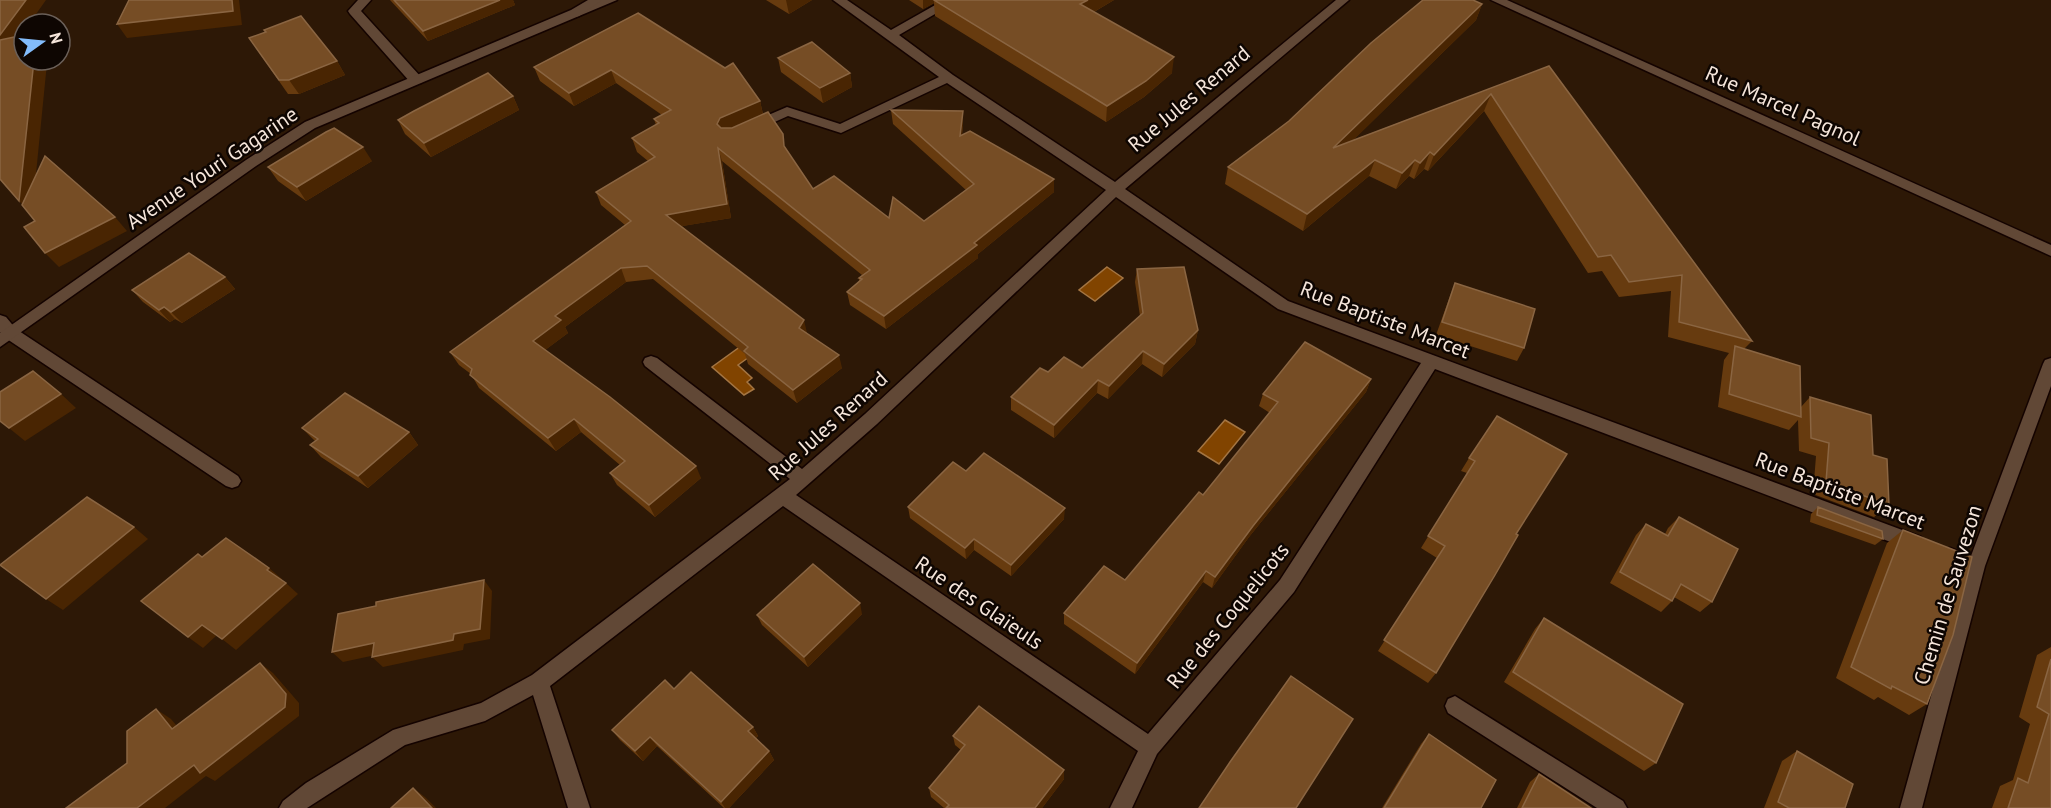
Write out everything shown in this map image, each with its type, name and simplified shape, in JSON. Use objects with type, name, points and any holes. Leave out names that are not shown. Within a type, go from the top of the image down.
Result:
[{"type":"street","points":[[365,0],[354,11],[416,80]]},
{"type":"street","name":"Avenue Youri Gagarine","points":[[3,332],[300,132],[575,12],[596,0]]},
{"type":"street","points":[[575,12],[611,0]]},
{"type":"street","name":"Rue Baptiste Marcet","points":[[839,0],[948,78],[1283,305],[1976,566]]},
{"type":"street","points":[[891,35],[953,0]]},
{"type":"street","name":"Rue Jules Renard","points":[[290,808],[313,790],[400,737],[485,711],[539,682],[783,496],[871,419],[1115,190],[1343,0]]},
{"type":"street","name":"Rue Marcel Pagnol","points":[[1497,0],[2051,251]]},
{"type":"street","points":[[739,133],[787,111],[841,129],[948,78]]},
{"type":"street","points":[[3,332],[232,481]]},
{"type":"street","name":"Rue des Coquelicots","points":[[1121,808],[1150,747],[1287,586],[1431,361]]},
{"type":"street","points":[[651,362],[802,479]]},
{"type":"street","name":"Chemin de Sauvezon","points":[[1911,808],[1976,566],[2051,364]]},
{"type":"street","name":"Rue des Glaïeuls","points":[[783,496],[1150,747]]},
{"type":"street","points":[[539,682],[579,808]]},
{"type":"street","points":[[1455,706],[1616,808]]},
{"type":"shaded area","points":[[1107,267],[1123,278],[1095,301],[1079,290]]},
{"type":"shaded area","points":[[755,336],[766,345],[738,365],[752,378],[747,382],[754,389],[744,395],[712,367]]},
{"type":"shaded area","points":[[1225,420],[1245,432],[1219,464],[1198,451]]},
{"type":"building","points":[[0,0],[26,0],[17,12],[12,12],[12,19],[0,35]]},
{"type":"building","points":[[129,0],[232,0],[233,11],[117,24]]},
{"type":"building","points":[[394,0],[500,0],[423,31]]},
{"type":"building","points":[[934,0],[1088,0],[1080,4],[1174,57],[1146,81],[1107,106]]},
{"type":"building","points":[[1423,0],[1473,0],[1482,4],[1333,148],[1549,66],[1752,341],[1679,322],[1682,275],[1629,282],[1611,255],[1598,257],[1491,94],[1434,155],[1430,152],[1420,163],[1415,160],[1402,173],[1375,160],[1307,214],[1228,167],[1289,121],[1371,43]]},
{"type":"building","points":[[638,13],[725,68],[733,63],[760,101],[720,118],[717,124],[721,128],[732,128],[768,112],[783,134],[784,146],[813,189],[834,176],[889,218],[893,197],[924,221],[974,184],[891,110],[963,111],[960,136],[970,131],[1054,179],[974,243],[977,245],[884,316],[847,292],[862,279],[859,278],[870,270],[718,148],[727,204],[666,215],[804,320],[799,328],[839,355],[793,390],[744,351],[748,347],[647,266],[621,268],[555,316],[561,320],[533,341],[610,397],[696,466],[649,505],[610,473],[625,461],[574,419],[548,438],[470,375],[472,369],[450,352],[631,221],[596,192],[655,157],[632,138],[659,123],[654,119],[671,110],[611,70],[569,93],[534,67]]},
{"type":"building","points":[[301,16],[337,61],[289,80],[279,80],[249,38]]},
{"type":"building","points":[[12,38],[12,72],[33,72],[19,201],[0,179],[0,40]]},
{"type":"building","points":[[812,42],[850,73],[820,88],[778,58]]},
{"type":"building","points":[[488,73],[513,96],[424,143],[398,120],[414,111]]},
{"type":"building","points":[[334,128],[363,147],[297,187],[268,167],[326,132]]},
{"type":"building","points":[[45,156],[115,217],[45,253],[24,227],[35,221],[22,205]]},
{"type":"building","points":[[189,253],[225,277],[171,312],[164,307],[159,310],[132,290]]},
{"type":"building","points":[[1184,267],[1198,330],[1164,364],[1143,351],[1109,386],[1098,380],[1054,425],[1011,397],[1040,368],[1048,372],[1064,357],[1082,368],[1143,313],[1137,269]]},
{"type":"building","points":[[1455,283],[1535,309],[1524,348],[1442,322]]},
{"type":"building","points":[[1305,342],[1371,379],[1215,577],[1206,571],[1137,663],[1064,613],[1104,566],[1125,580],[1199,492],[1203,495],[1278,402],[1263,394]]},
{"type":"building","points":[[1735,346],[1800,366],[1801,417],[1729,394]]},
{"type":"building","points":[[33,371],[61,394],[9,428],[0,421],[0,392]]},
{"type":"building","points":[[345,393],[409,432],[358,476],[310,445],[318,439],[302,428]]},
{"type":"building","points":[[1810,397],[1871,415],[1873,455],[1887,459],[1889,505],[1826,482],[1829,443],[1811,438]]},
{"type":"building","points":[[1497,416],[1567,454],[1516,534],[1518,535],[1495,575],[1436,673],[1384,640],[1445,546],[1428,536],[1475,461],[1469,458]]},
{"type":"building","points":[[984,453],[1065,508],[1011,565],[974,539],[965,548],[908,507],[953,462],[966,471]]},
{"type":"building","points":[[87,497],[134,527],[46,599],[0,565]]},
{"type":"building","points":[[1818,507],[1882,531],[1883,539],[1817,515]]},
{"type":"building","points":[[1679,517],[1738,549],[1712,602],[1681,584],[1672,601],[1620,572],[1646,524],[1668,536]]},
{"type":"building","points":[[1903,530],[1972,557],[1953,635],[1927,704],[1892,686],[1891,689],[1851,667]]},
{"type":"building","points":[[226,538],[269,568],[267,570],[286,583],[222,639],[202,625],[188,637],[141,601],[198,554],[202,557]]},
{"type":"building","points":[[813,564],[860,603],[804,657],[757,615]]},
{"type":"building","points":[[484,580],[480,629],[454,634],[453,640],[372,657],[374,643],[332,652],[338,614],[376,606],[376,602]]},
{"type":"building","points":[[1544,618],[1683,704],[1656,763],[1513,672]]},
{"type":"building","points":[[2051,659],[2051,808],[2008,808],[2018,778],[2028,783],[2049,714],[2037,707]]},
{"type":"building","points":[[260,663],[286,694],[285,707],[200,773],[194,765],[137,808],[66,808],[127,763],[127,731],[156,709],[172,729]]},
{"type":"building","points":[[691,672],[753,727],[748,731],[769,751],[721,802],[650,737],[635,751],[612,730],[665,680],[674,689]]},
{"type":"building","points":[[1291,676],[1353,719],[1296,808],[1199,808],[1230,762]]},
{"type":"building","points":[[979,706],[1064,770],[1035,808],[946,808],[949,805],[929,788],[965,745],[953,736]]},
{"type":"building","points":[[1429,734],[1496,780],[1481,808],[1384,808]]},
{"type":"building","points":[[1797,751],[1853,784],[1845,808],[1789,808],[1778,802]]},
{"type":"building","points":[[1539,774],[1591,808],[1522,808]]},
{"type":"building","points":[[413,788],[432,808],[391,808]]}]
